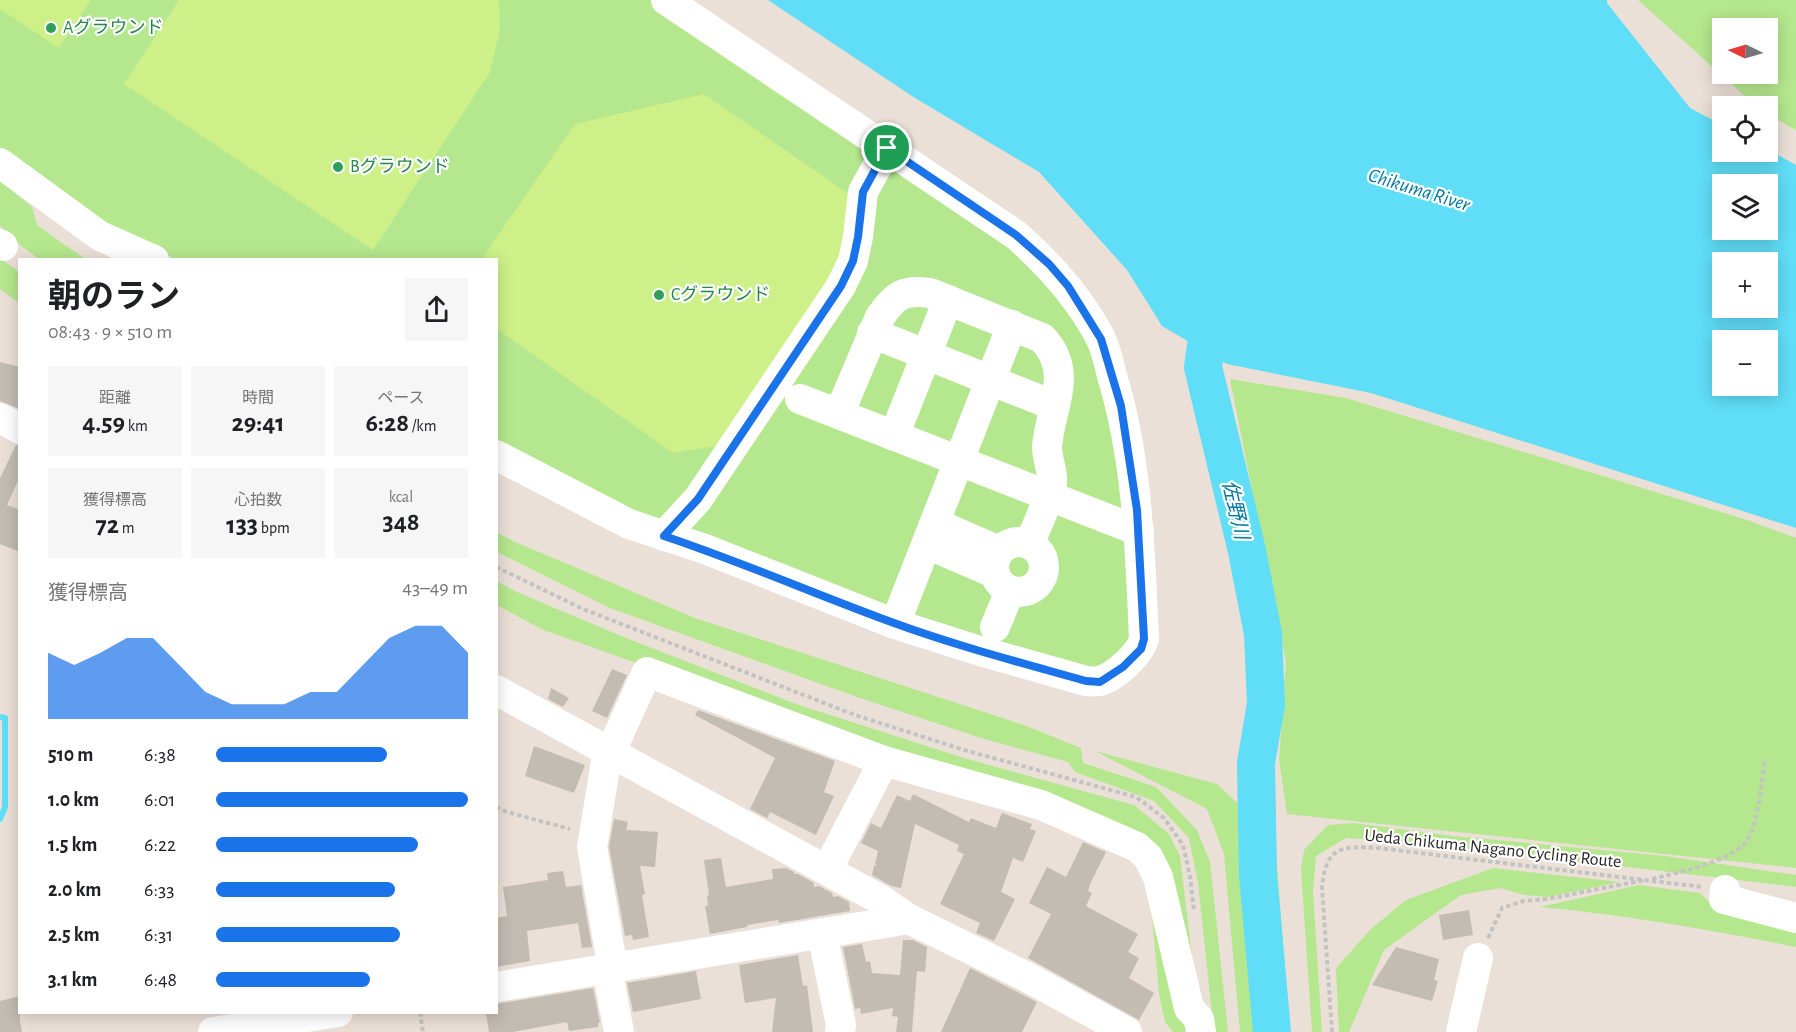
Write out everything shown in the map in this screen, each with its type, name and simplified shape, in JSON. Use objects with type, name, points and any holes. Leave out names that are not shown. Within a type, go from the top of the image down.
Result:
[{"type":"street","points":[[498,456],[628,524],[705,549],[896,624],[1065,675],[1100,682],[1123,667],[1141,649],[1144,639],[1138,531],[1121,406],[1101,339],[1068,286],[1049,264],[1016,235],[666,0]]},
{"type":"street","points":[[664,536],[698,499],[841,286],[853,261],[863,192],[887,148]]},
{"type":"street","points":[[0,163],[100,237],[149,258]]},
{"type":"street","points":[[839,414],[872,333],[890,303],[902,294],[915,291],[930,293],[1042,338],[1056,357],[1060,370],[1059,389],[1047,446],[1047,460],[1053,480],[1049,496],[1029,544]]},
{"type":"street","points":[[894,436],[948,300]]},
{"type":"street","points":[[896,624],[1012,326]]},
{"type":"street","points":[[872,333],[1055,406]]},
{"type":"street","points":[[800,399],[1138,531]]},
{"type":"street","points":[[0,418],[18,428]]},
{"type":"street","points":[[931,534],[1001,571],[1021,593],[1029,591],[1041,580],[1044,564],[1042,556],[1029,544],[1012,543],[1001,571],[995,627]]},
{"type":"street","points":[[620,1032],[609,979],[611,958],[592,847],[606,762],[647,672],[884,761],[1041,805],[1137,847],[1148,857],[1158,877],[1189,1008],[1199,1020],[1201,1032]]},
{"type":"street","points":[[498,691],[883,901],[909,919],[1027,977],[1127,1032]]},
{"type":"street","points":[[827,870],[884,761]]},
{"type":"street","points":[[1725,890],[1724,899],[1796,918]]},
{"type":"street","points":[[498,987],[909,919]]},
{"type":"street","points":[[822,933],[841,1025],[840,1032]]},
{"type":"street","points":[[1461,1032],[1478,958]]},
{"type":"street","points":[[213,1032],[256,1019],[315,1014]]},
{"type":"path","points":[[1478,958],[1502,908],[1523,901],[1570,895],[1649,879],[1694,868],[1727,856],[1749,840],[1757,813],[1765,759]]},
{"type":"path","points":[[498,808],[548,824],[572,829],[595,830]]},
{"type":"path","name":"Ueda Chikuma Nagano Cycling Route","points":[[1332,1032],[1322,887],[1324,868],[1330,858],[1340,850],[1355,847],[1378,848],[1725,890]]},
{"type":"path","points":[[420,1014],[423,1032]]},
{"type":"green space","points":[[0,0],[650,0],[1005,238],[1072,306],[1112,404],[1136,636],[1099,673],[978,643],[625,513],[498,448],[498,258],[174,258],[104,228],[0,152]]},
{"type":"green space","name":"Aグラウンド","points":[[0,0],[91,0],[59,48],[0,9]]},
{"type":"green space","name":"Bグラウンド","points":[[179,0],[499,0],[500,30],[490,72],[373,250],[124,84]]},
{"type":"green space","points":[[1638,0],[1796,0],[1796,130],[1778,120],[1778,96],[1745,96],[1732,84],[1778,84],[1778,18],[1712,18],[1712,66]]},
{"type":"green space","name":"Cグラウンド","points":[[704,94],[849,194],[845,260],[716,446],[673,453],[498,330],[498,258],[482,258],[575,124]]},
{"type":"green space","points":[[0,181],[32,207],[37,225],[84,258],[38,258],[10,238],[0,225]]},
{"type":"green space","points":[[0,258],[18,271],[18,302],[0,289]]},
{"type":"green space","points":[[1230,379],[1346,398],[1744,519],[1796,538],[1796,868],[1287,814],[1279,760],[1286,662]]},
{"type":"green space","points":[[498,533],[695,618],[1024,725],[1081,748],[1083,763],[1156,787],[1197,830],[1210,862],[1228,1032],[1214,1032],[1198,883],[1189,838],[1154,801],[1075,772],[1068,762],[984,739],[857,697],[610,608],[498,552]]},
{"type":"green space","points":[[498,582],[621,636],[796,704],[964,758],[1134,805],[1169,834],[1180,856],[1198,1006],[1148,846],[541,629],[498,606]]},
{"type":"green space","points":[[1095,751],[1217,784],[1275,838],[1287,997],[1287,1032],[1240,1032],[1224,854],[1207,809]]},
{"type":"green space","points":[[1353,823],[1453,836],[1666,856],[1796,875],[1796,887],[1424,843],[1346,838],[1316,856],[1313,892],[1322,1032],[1312,1032],[1301,869],[1304,850],[1328,825]]},
{"type":"green space","points":[[1493,868],[1620,882],[1548,897],[1524,895],[1500,888],[1461,895],[1384,950],[1349,1032],[1339,1032],[1336,968],[1371,929],[1406,900]]},
{"type":"green space","points":[[1148,872],[1196,1032],[1173,1032],[1165,1022],[1159,994]]},
{"type":"green space","points":[[1639,885],[1700,893],[1716,909],[1796,928],[1796,947],[1604,914],[1540,907]]},
{"type":"water","name":"Chikuma River","points":[[768,0],[1607,0],[1607,3],[1690,108],[1712,120],[1712,162],[1778,162],[1778,155],[1796,165],[1796,528],[1371,393],[1227,364],[1162,326],[1127,270],[1039,172],[915,98]]},
{"type":"building","points":[[0,362],[18,366],[18,408],[0,401]]},
{"type":"building","points":[[16,445],[18,446],[18,480],[7,505],[18,509],[18,551],[0,544],[0,478]]},
{"type":"building","points":[[612,669],[627,675],[607,718],[592,711]]},
{"type":"building","points":[[551,688],[569,698],[563,707],[548,699]]},
{"type":"building","points":[[698,710],[835,761],[824,792],[834,796],[816,835],[770,812],[767,818],[750,809],[775,758],[695,715]]},
{"type":"building","points":[[534,746],[585,765],[574,793],[525,776]]},
{"type":"building","points":[[913,794],[969,822],[971,818],[996,828],[1002,813],[1032,824],[1030,829],[1036,831],[1023,862],[1013,858],[1001,892],[1015,899],[994,941],[976,933],[980,923],[940,904],[964,854],[957,851],[959,845],[915,824],[901,888],[891,886],[872,875],[874,866],[877,865],[875,864],[878,851],[861,843],[871,823],[881,828],[897,795],[910,801]]},
{"type":"building","points":[[614,819],[628,822],[626,830],[658,832],[655,867],[640,866],[649,937],[633,940],[632,935],[625,936],[609,847]]},
{"type":"building","points":[[1083,842],[1106,852],[1090,884],[1088,891],[1092,893],[1086,906],[1138,934],[1128,952],[1139,958],[1129,978],[1154,993],[1139,1020],[1028,958],[1051,914],[1029,903],[1047,867],[1066,877]]},
{"type":"building","points":[[721,858],[726,887],[773,879],[772,869],[786,868],[814,883],[814,887],[819,886],[832,893],[833,897],[838,896],[849,902],[850,911],[779,923],[778,920],[747,925],[747,927],[710,934],[705,906],[708,906],[707,896],[709,895],[704,860]]},
{"type":"building","points":[[563,871],[566,887],[581,885],[592,947],[582,948],[578,923],[527,931],[530,961],[498,967],[498,918],[507,916],[503,887],[548,880],[547,873]]},
{"type":"building","points":[[1469,910],[1473,935],[1443,940],[1439,915]]},
{"type":"building","points":[[903,940],[913,940],[927,947],[925,972],[917,971],[912,1032],[896,1032],[898,1017],[892,1016],[893,1008],[861,1014],[860,1008],[855,1009],[843,947],[862,944],[866,962],[870,961],[872,973],[900,975]]},
{"type":"building","points":[[1396,947],[1439,959],[1434,980],[1438,981],[1432,1001],[1372,985]]},
{"type":"building","points":[[798,955],[803,986],[807,985],[813,1032],[772,1032],[776,998],[745,1003],[739,965]]},
{"type":"building","points":[[970,968],[1037,1002],[1022,1032],[941,1032]]},
{"type":"building","points":[[696,971],[701,999],[633,1012],[627,983]]},
{"type":"building","points":[[593,988],[600,1022],[598,1027],[569,1031],[567,1022],[513,1032],[489,1032],[486,1014],[498,1014],[498,1004]]},
{"type":"building","points":[[18,996],[18,1014],[20,1014],[22,1032],[0,1032],[0,1001]]},
{"type":"waterway","name":"佐野川","points":[[1212,302],[1203,367],[1247,551],[1263,634],[1266,704],[1256,763],[1258,875],[1272,1032]]},
{"type":"waterway","points":[[0,717],[5,718],[5,807],[0,819]]},
{"type":"place","name":"Aグラウンド","points":[[51,28]]},
{"type":"place","name":"Bグラウンド","points":[[338,167]]},
{"type":"place","name":"Cグラウンド","points":[[659,295]]},
{"type":"route","points":[[887,148],[1016,235],[1049,264],[1068,286],[1101,339],[1121,406],[1137,510],[1144,639],[1141,649],[1123,667],[1100,682],[1086,681],[980,651],[896,624],[705,549],[664,536],[698,499],[841,286],[853,261],[863,192],[887,148]]}]
